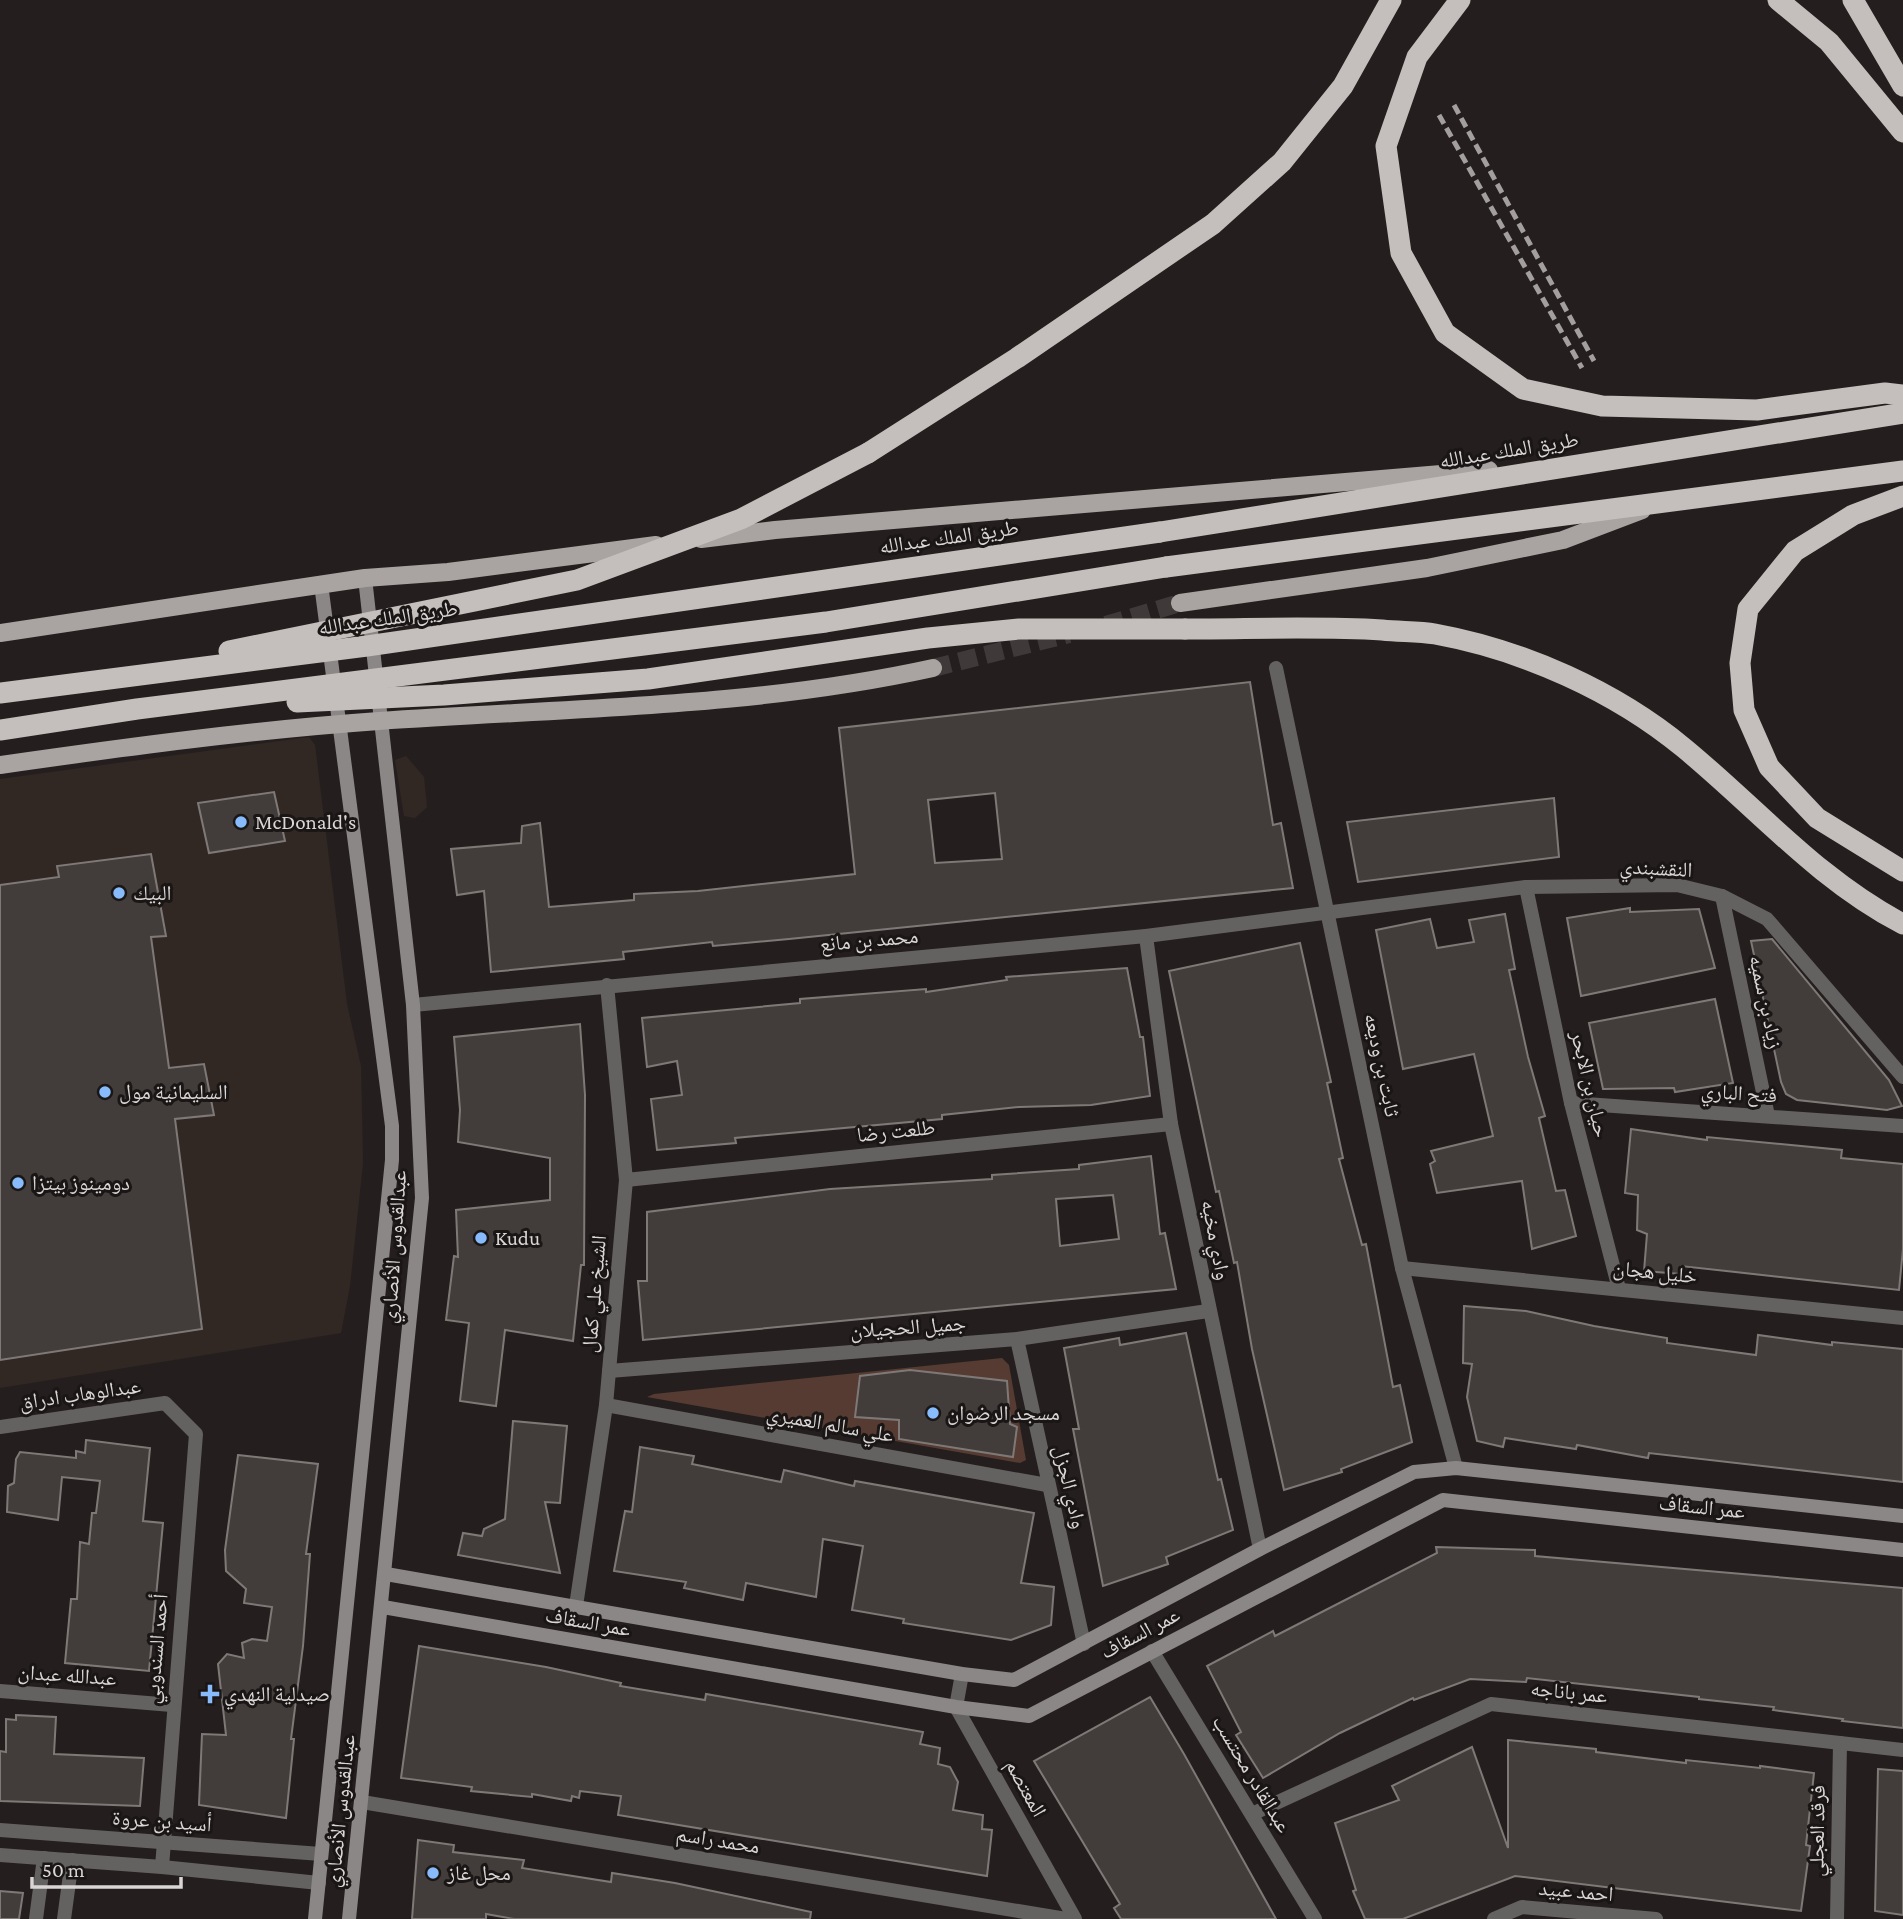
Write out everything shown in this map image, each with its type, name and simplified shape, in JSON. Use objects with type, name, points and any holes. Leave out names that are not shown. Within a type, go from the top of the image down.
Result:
[{"type":"highway","points":[[57,686],[577,580],[741,519],[868,453],[1017,358],[1213,224],[1282,162],[1343,86],[1391,0]]},
{"type":"highway","points":[[1460,0],[1417,57],[1387,146],[1401,253],[1445,333],[1523,389],[1602,406],[1757,410],[1885,393],[1903,395]]},
{"type":"highway","points":[[1778,0],[1829,43],[1903,132]]},
{"type":"highway","points":[[1853,0],[1903,86]]},
{"type":"highway","name":"طريق الملك عبدالله","points":[[0,693],[367,646],[1160,532],[1903,413]]},
{"type":"highway","points":[[0,730],[138,709],[826,622],[1166,567],[1903,471]]},
{"type":"highway","points":[[1903,496],[1853,516],[1796,551],[1748,609],[1740,663],[1744,710],[1769,767],[1816,818],[1903,871]]},
{"type":"highway","points":[[138,709],[444,695],[648,679],[928,638],[1019,629],[1348,628],[1433,634],[1502,650],[1538,663],[1647,719],[1685,748],[1824,873],[1903,924]]},
{"type":"main road","points":[[3,632],[365,578],[448,572],[775,530],[1594,461]]},
{"type":"main road","points":[[1180,603],[1427,568],[1563,540],[1656,505]]},
{"type":"main road","points":[[0,765],[146,744],[339,724],[649,708],[805,690],[933,668]]},
{"type":"street","name":"عبدالقدوس الأنصاري","points":[[349,1919],[383,1607],[422,1198],[413,1005],[365,578]]},
{"type":"street","name":"عبدالقدوس الأنصاري","points":[[316,1919],[392,1160],[392,1126],[320,584]]},
{"type":"street","name":"ثابت بن وديعه","points":[[1276,668],[1402,1268],[1456,1468]]},
{"type":"street","name":"النقشبندي","points":[[1329,912],[1526,887],[1677,885],[1722,896],[1767,919],[1903,1077]]},
{"type":"street","name":"حيان بن الابحر","points":[[1526,887],[1571,1103],[1619,1289]]},
{"type":"street","name":"زياد بن سميه","points":[[1722,896],[1769,1116]]},
{"type":"street","name":"محمد بن مانع","points":[[413,1005],[1146,936],[1329,912]]},
{"type":"street","name":"وادي مخيه","points":[[1146,936],[1171,1124],[1208,1311],[1260,1549]]},
{"type":"street","name":"الشيخ علي كمال","points":[[576,1606],[606,1405],[626,1180],[607,985]]},
{"type":"street","name":"فتح الباري","points":[[1571,1103],[1903,1126]]},
{"type":"street","name":"طلعت رضا","points":[[626,1180],[1171,1124]]},
{"type":"street","name":"خليل هجان","points":[[1402,1268],[1903,1318]]},
{"type":"street","name":"جميل الحجيلان","points":[[609,1371],[1017,1339],[1208,1311]]},
{"type":"street","name":"وادي الجزل","points":[[1017,1339],[1084,1644]]},
{"type":"street","name":"عبدالوهاب ادراق","points":[[0,1427],[165,1403],[196,1434]]},
{"type":"street","name":"علي سالم العميري","points":[[606,1405],[1047,1485]]},
{"type":"street","name":"أحمد السندوبي","points":[[162,1867],[172,1704],[196,1434]]},
{"type":"street","name":"عمر السقاف","points":[[386,1574],[962,1674],[1014,1680],[1260,1549],[1414,1472],[1456,1468],[1903,1516]]},
{"type":"street","name":"عمر السقاف","points":[[383,1607],[956,1707],[1029,1716],[1443,1500],[1903,1550]]},
{"type":"street","name":"عبدالقادر محتسب","points":[[1152,1651],[1315,1919]]},
{"type":"street","points":[[956,1707],[962,1674]]},
{"type":"street","name":"عبدالله عبدان","points":[[0,1692],[172,1704]]},
{"type":"street","name":"عمر باناجه","points":[[1252,1814],[1491,1704],[1903,1750]]},
{"type":"street","name":"المعتصم","points":[[956,1707],[1075,1919]]},
{"type":"street","name":"فرقد العجلي","points":[[1837,1919],[1840,1743]]},
{"type":"street","name":"محمد راسم","points":[[362,1802],[1066,1919]]},
{"type":"street","name":"أسيد بن عروة","points":[[0,1830],[321,1854]]},
{"type":"street","points":[[0,1855],[319,1882]]},
{"type":"street","points":[[36,1919],[44,1858]]},
{"type":"street","points":[[64,1919],[72,1860]]},
{"type":"street","name":"احمد عبيد","points":[[1494,1919],[1522,1907],[1655,1919]]},
{"type":"shaded area","points":[[309,737],[315,745],[347,1004],[361,1066],[363,1163],[350,1286],[341,1333],[0,1388],[0,779]]},
{"type":"shaded area","points":[[406,756],[424,777],[427,807],[415,818],[404,816],[395,760]]},
{"type":"shaded area","points":[[1002,1358],[1009,1365],[1026,1460],[1020,1463],[647,1397],[654,1394]]},
{"type":"building","points":[[1250,682],[1273,825],[1281,823],[1293,888],[789,939],[713,946],[712,942],[623,952],[624,959],[491,972],[484,891],[457,895],[451,849],[521,843],[522,826],[540,823],[549,907],[634,900],[634,894],[698,891],[855,874],[839,728]],"holes":[[[995,793],[1002,859],[935,863],[928,800]]]},
{"type":"building","name":"McDonald's","points":[[274,792],[285,841],[209,853],[198,803]]},
{"type":"building","points":[[1554,798],[1559,857],[1358,882],[1347,822]]},
{"type":"building","name":"السليمانية مول","points":[[151,854],[166,936],[151,937],[169,1068],[204,1064],[214,1115],[175,1119],[202,1329],[0,1360],[0,885],[59,877],[57,866]]},
{"type":"building","points":[[1630,908],[1630,912],[1699,909],[1715,968],[1581,996],[1567,918]]},
{"type":"building","points":[[1505,914],[1515,969],[1509,970],[1528,1057],[1545,1116],[1539,1118],[1556,1191],[1565,1190],[1576,1236],[1532,1249],[1522,1181],[1437,1193],[1430,1164],[1435,1161],[1431,1151],[1493,1136],[1474,1054],[1403,1069],[1376,930],[1430,919],[1437,948],[1474,942],[1469,920]]},
{"type":"building","points":[[1772,939],[1889,1080],[1902,1106],[1887,1110],[1797,1100],[1786,1094],[1781,1082],[1751,941]]},
{"type":"building","points":[[1300,943],[1331,1082],[1327,1083],[1343,1158],[1339,1159],[1362,1245],[1366,1244],[1393,1387],[1400,1385],[1412,1442],[1341,1469],[1342,1472],[1284,1490],[1252,1349],[1237,1262],[1234,1263],[1219,1191],[1216,1192],[1169,971]]},
{"type":"building","points":[[1127,968],[1140,1037],[1143,1037],[1150,1096],[1091,1105],[1019,1107],[942,1115],[942,1119],[735,1138],[736,1143],[657,1150],[651,1099],[682,1095],[677,1061],[647,1067],[642,1018],[800,1003],[800,999],[926,989],[926,992],[1007,980],[1006,977]]},
{"type":"building","points":[[1715,999],[1733,1083],[1675,1092],[1674,1088],[1603,1089],[1589,1023]]},
{"type":"building","points":[[580,1024],[585,1095],[584,1265],[581,1265],[573,1341],[505,1330],[496,1406],[460,1401],[469,1323],[446,1320],[454,1256],[458,1257],[456,1210],[550,1200],[550,1158],[458,1142],[460,1110],[454,1037]]},
{"type":"building","points":[[1631,1129],[1707,1140],[1707,1137],[1842,1150],[1841,1158],[1903,1164],[1903,1249],[1899,1290],[1681,1266],[1681,1274],[1644,1271],[1647,1234],[1637,1230],[1638,1195],[1625,1193]]},
{"type":"building","points":[[1151,1156],[1160,1234],[1165,1233],[1176,1289],[643,1340],[638,1281],[647,1281],[647,1212],[830,1189],[992,1179],[992,1175],[1079,1169],[1079,1165]],"holes":[[[1113,1195],[1119,1239],[1060,1246],[1056,1199]]]},
{"type":"building","points":[[1464,1306],[1526,1311],[1667,1338],[1667,1343],[1756,1355],[1758,1335],[1832,1345],[1832,1342],[1903,1349],[1903,1482],[1649,1453],[1648,1458],[1577,1445],[1576,1449],[1505,1438],[1503,1447],[1477,1441],[1467,1397],[1472,1364],[1463,1363]]},
{"type":"building","points":[[1186,1333],[1218,1480],[1221,1479],[1233,1530],[1166,1557],[1168,1564],[1103,1586],[1073,1429],[1079,1429],[1064,1348],[1119,1338],[1120,1345]]},
{"type":"building","name":"مسجد الرضوان","points":[[910,1370],[1007,1381],[1010,1424],[1017,1427],[1013,1457],[899,1439],[899,1420],[855,1417],[860,1376]]},
{"type":"building","points":[[513,1421],[567,1426],[560,1503],[545,1502],[560,1573],[458,1555],[463,1533],[482,1536],[484,1529],[505,1519]]},
{"type":"building","points":[[86,1440],[150,1448],[143,1521],[163,1523],[149,1671],[65,1663],[71,1599],[77,1599],[80,1542],[89,1544],[92,1513],[96,1513],[100,1481],[62,1477],[58,1520],[7,1512],[8,1486],[14,1483],[16,1459],[20,1452],[76,1458],[76,1451],[85,1453]]},
{"type":"building","points":[[640,1447],[694,1456],[692,1464],[781,1482],[784,1470],[854,1486],[855,1481],[1034,1513],[1021,1583],[1054,1587],[1051,1625],[1011,1640],[903,1623],[904,1619],[852,1610],[863,1546],[823,1539],[816,1597],[746,1583],[743,1600],[684,1588],[686,1582],[614,1571],[625,1511],[632,1512]]},
{"type":"building","points":[[238,1455],[318,1464],[306,1554],[310,1554],[303,1646],[291,1739],[294,1739],[286,1818],[199,1805],[202,1734],[226,1735],[218,1664],[227,1654],[244,1658],[242,1643],[252,1639],[267,1641],[272,1607],[244,1603],[246,1589],[226,1571],[225,1550]]},
{"type":"building","points":[[1436,1547],[1535,1550],[1535,1556],[1903,1588],[1903,1728],[1842,1721],[1843,1719],[1773,1710],[1774,1707],[1699,1697],[1527,1678],[1526,1682],[1470,1679],[1414,1700],[1413,1698],[1340,1733],[1263,1778],[1236,1735],[1241,1732],[1207,1666],[1273,1631],[1275,1636],[1437,1553]]},
{"type":"building","points":[[419,1646],[546,1667],[621,1683],[620,1686],[705,1700],[706,1694],[923,1732],[920,1744],[940,1748],[938,1764],[950,1767],[958,1782],[953,1810],[983,1815],[982,1829],[992,1830],[987,1876],[618,1815],[621,1796],[580,1791],[579,1798],[572,1796],[571,1801],[532,1794],[532,1797],[471,1791],[472,1787],[401,1778]]},
{"type":"building","points":[[1150,1697],[1276,1919],[1121,1919],[1114,1908],[1120,1904],[1034,1761]]},
{"type":"building","points":[[16,1715],[56,1717],[54,1754],[144,1758],[140,1806],[0,1801],[0,1751],[6,1752],[6,1719],[16,1720]]},
{"type":"building","points":[[1508,1740],[1596,1749],[1596,1752],[1686,1763],[1686,1760],[1814,1773],[1806,1845],[1810,1846],[1801,1911],[1515,1876],[1403,1919],[1365,1919],[1353,1891],[1356,1890],[1335,1823],[1399,1800],[1392,1786],[1472,1747],[1508,1848]]},
{"type":"building","points":[[1878,1769],[1903,1771],[1903,1915],[1875,1911]]},
{"type":"building","points":[[418,1840],[454,1845],[453,1852],[524,1860],[522,1868],[611,1882],[612,1873],[675,1883],[811,1912],[810,1919],[514,1919],[486,1914],[486,1919],[412,1919]]},
{"type":"building","points":[[0,1891],[23,1893],[19,1919],[0,1919]]},
{"type":"tunnel","points":[[1106,625],[1180,603]]},
{"type":"tunnel","points":[[933,668],[1069,634]]},
{"type":"railway","points":[[1454,105],[1594,361]]},
{"type":"railway","points":[[1439,115],[1582,368]]},
{"type":"place","name":"McDonald's","points":[[241,822]]},
{"type":"place","name":"البيك","points":[[119,893]]},
{"type":"place","name":"السليمانية مول","points":[[105,1092]]},
{"type":"place","name":"دومينوز بيتزا","points":[[18,1183]]},
{"type":"place","name":"Kudu","points":[[481,1238]]},
{"type":"place","name":"مسجد الرضوان","points":[[933,1413]]},
{"type":"place","name":"صيدلية النهدي","points":[[210,1694]]},
{"type":"place","name":"محل غاز","points":[[433,1873]]}]
